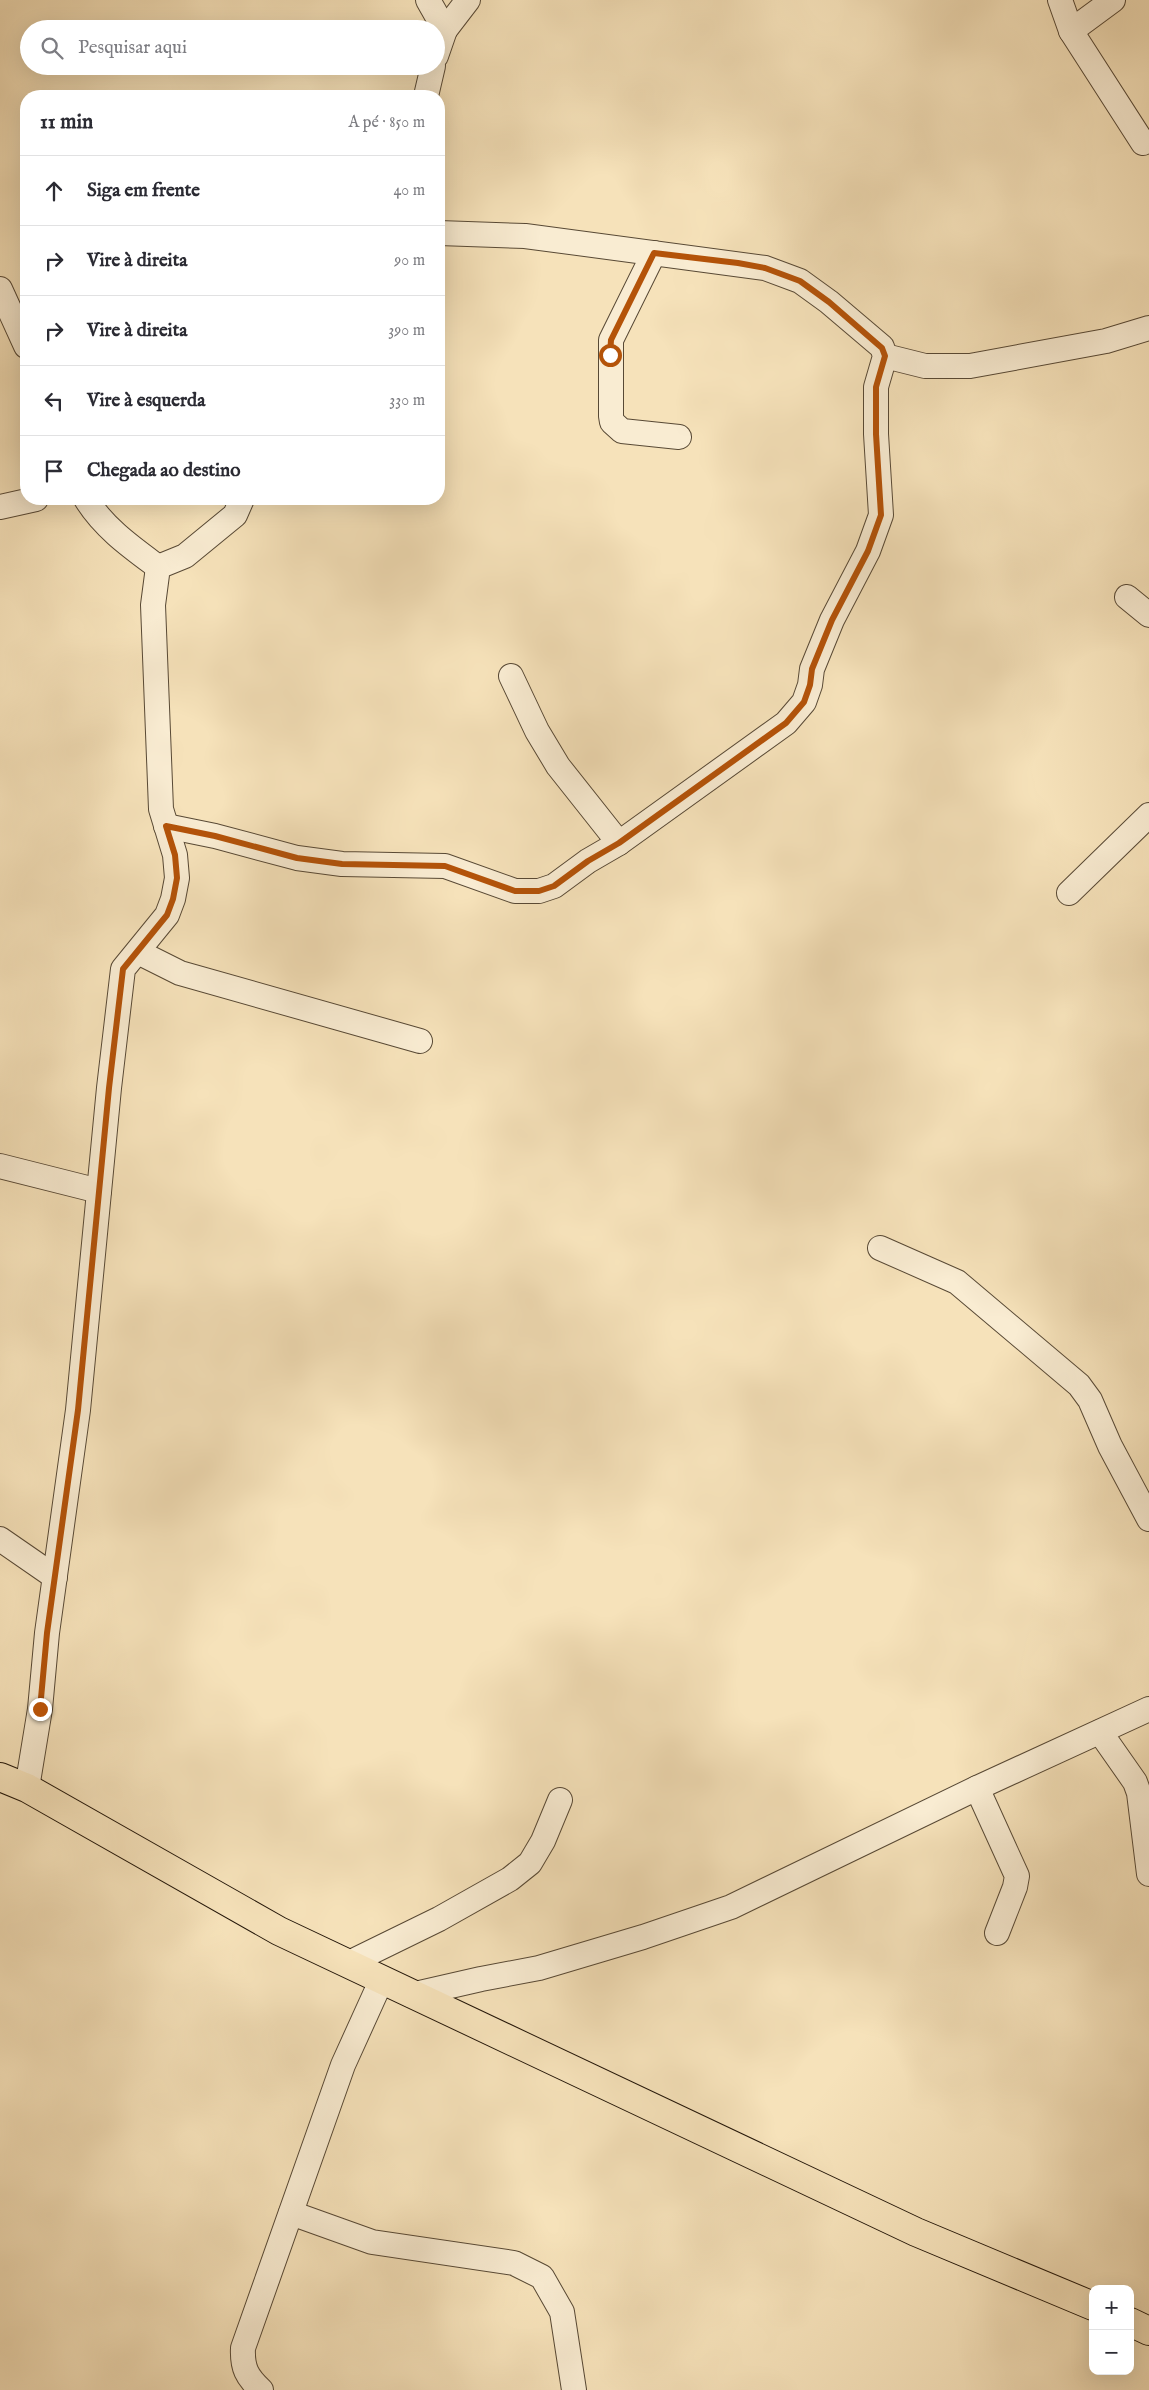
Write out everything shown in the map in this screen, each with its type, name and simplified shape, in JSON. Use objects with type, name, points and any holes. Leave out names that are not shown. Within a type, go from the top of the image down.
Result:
[{"type":"main road","points":[[0,1776],[27,1788],[279,1931],[347,1964],[593,2078],[916,2232],[1089,2304]]},
{"type":"main road","points":[[1134,2324],[1149,2331]]},
{"type":"street","points":[[428,0],[440,20]]},
{"type":"street","points":[[446,30],[468,0]]},
{"type":"street","points":[[1060,0],[1071,31],[1143,143]]},
{"type":"street","points":[[1071,31],[1113,0]]},
{"type":"street","points":[[427,90],[431,75]]},
{"type":"street","points":[[166,826],[215,836],[297,858],[342,864],[445,866],[515,891],[539,891],[554,886],[588,861],[619,843],[786,723],[804,702],[810,685],[812,669],[832,620],[868,551],[881,515],[876,434],[876,387],[885,356],[877,342],[800,281],[765,268],[525,236],[445,233]]},
{"type":"street","points":[[654,253],[611,340],[611,416],[612,422],[622,431],[679,437]]},
{"type":"street","points":[[0,289],[20,333]]},
{"type":"street","points":[[885,356],[925,366],[970,366],[1106,341],[1149,328]]},
{"type":"street","points":[[0,507],[20,503]]},
{"type":"street","points":[[90,505],[95,514],[117,536],[158,567]]},
{"type":"street","points":[[158,567],[185,556],[235,514],[239,505]]},
{"type":"street","points":[[27,1788],[40,1709],[55,1577],[78,1410],[123,969],[167,915],[173,899],[177,878],[175,855],[161,808],[154,615],[158,567]]},
{"type":"street","points":[[1127,597],[1149,615]]},
{"type":"street","points":[[511,676],[538,731],[558,766],[619,843]]},
{"type":"street","points":[[1069,893],[1149,815]]},
{"type":"street","points":[[138,952],[180,973],[420,1041]]},
{"type":"street","points":[[0,1166],[99,1191]]},
{"type":"street","points":[[880,1248],[957,1282],[1079,1385],[1090,1400],[1110,1446],[1149,1518]]},
{"type":"street","points":[[0,1539],[55,1577]]},
{"type":"street","points":[[411,1995],[539,1968],[643,1937],[731,1907],[977,1788],[1149,1709]]},
{"type":"street","points":[[1100,1732],[1135,1782],[1139,1793],[1149,1874]]},
{"type":"street","points":[[977,1788],[1017,1876],[1015,1887],[997,1933]]},
{"type":"street","points":[[347,1964],[440,1919],[510,1879],[530,1863],[560,1800]]},
{"type":"street","points":[[261,2390],[247,2378],[242,2362],[243,2348],[343,2065],[382,1980]]},
{"type":"street","points":[[291,2213],[372,2242],[514,2263],[542,2277],[562,2312],[574,2390]]},
{"type":"route","points":[[40,1709],[47,1633],[78,1410],[109,1088],[123,969],[167,915],[173,899],[177,878],[175,855],[166,826],[215,836],[297,858],[342,864],[445,866],[515,891],[539,891],[554,886],[588,861],[619,843],[786,723],[804,702],[810,685],[812,669],[832,620],[876,533],[881,515],[876,434],[876,387],[885,356],[877,342],[829,302],[800,281],[765,268],[654,253],[611,340],[610,355]]}]
